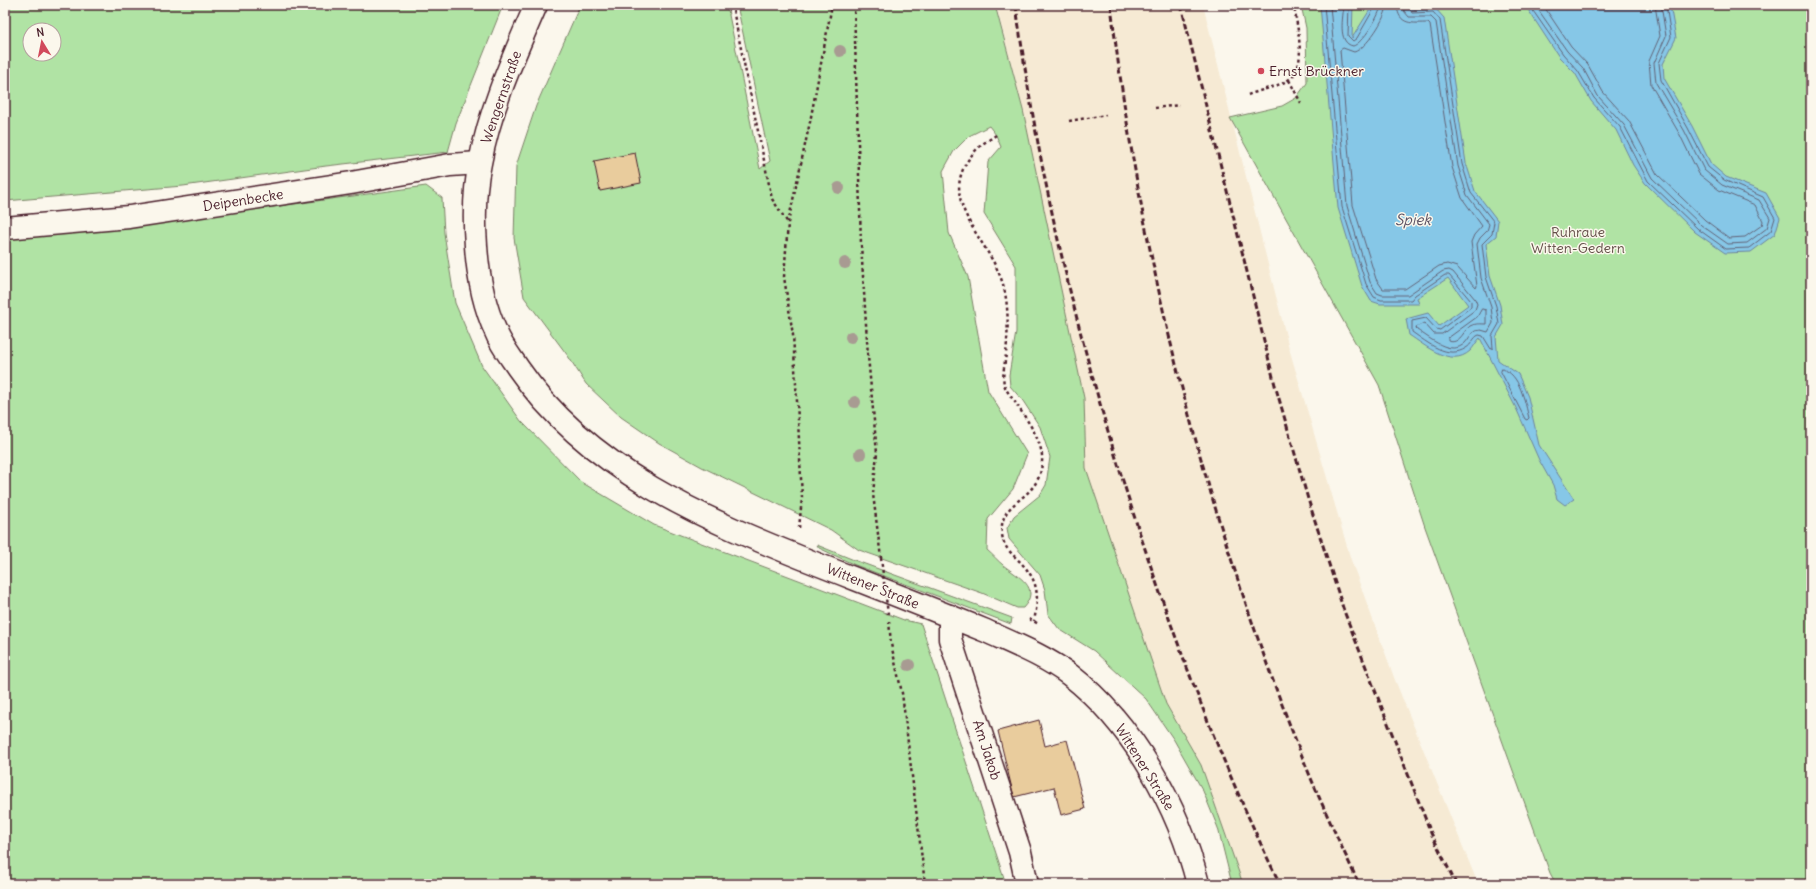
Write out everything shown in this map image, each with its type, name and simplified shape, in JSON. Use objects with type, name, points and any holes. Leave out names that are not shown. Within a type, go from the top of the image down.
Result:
[{"type":"main road","name":"Wengernstraße","points":[[496,333],[487,308],[477,264],[474,224],[479,163],[492,113],[536,5]]},
{"type":"main road","name":"Deipenbecke","points":[[5,228],[129,217],[350,184],[450,165],[479,163]]},
{"type":"main road","name":"Wittener Straße","points":[[496,333],[533,390],[578,437],[614,464],[670,498],[738,532],[950,616],[1025,648],[1068,674],[1094,696],[1115,719],[1158,783],[1169,803],[1186,845],[1198,884]]},
{"type":"main road","name":"Am Jakob","points":[[950,616],[950,639],[1020,852],[1027,884]]},
{"type":"path","points":[[732,5],[772,199],[788,223]]},
{"type":"path","points":[[799,528],[802,498],[793,336],[784,278],[788,223],[810,122],[832,5]]},
{"type":"path","points":[[854,5],[861,244],[868,356],[877,453],[873,494],[891,644],[902,693],[925,884]]},
{"type":"path","points":[[1248,94],[1289,80],[1298,70],[1300,52],[1294,5]]},
{"type":"path","points":[[1289,80],[1301,103]]},
{"type":"path","points":[[1155,108],[1179,105]]},
{"type":"path","points":[[1069,121],[1106,115]]},
{"type":"path","points":[[996,135],[980,146],[962,170],[960,196],[966,217],[999,272],[1004,287],[1008,323],[1004,384],[1039,444],[1043,461],[1036,485],[1003,516],[1001,526],[1004,546],[1031,572],[1036,584],[1038,600],[1034,621]]},
{"type":"shaded area","points":[[996,5],[1203,5],[1289,348],[1351,560],[1395,680],[1478,884],[1243,884],[1201,765],[1166,704],[1086,468],[1084,398],[1023,110]]},
{"type":"green space","points":[[5,5],[503,5],[456,123],[448,152],[326,166],[183,186],[5,201]]},
{"type":"green space","points":[[580,5],[727,5],[760,169],[770,161],[737,5],[995,5],[1023,110],[1084,398],[1086,468],[1166,704],[1201,765],[1243,884],[1232,884],[1218,828],[1203,791],[1174,740],[1146,699],[1094,651],[1059,629],[1048,614],[1045,590],[1040,575],[1009,539],[1007,528],[1014,516],[1040,495],[1046,485],[1050,457],[1040,427],[1023,401],[1010,386],[1009,375],[1016,332],[1016,266],[984,214],[988,162],[1001,147],[996,135],[989,126],[969,136],[954,151],[943,171],[949,233],[968,277],[988,391],[1027,454],[1013,489],[988,519],[987,550],[1026,583],[1030,594],[1028,601],[1023,608],[1017,608],[982,593],[859,550],[831,530],[702,467],[659,443],[621,417],[586,384],[568,356],[524,297],[514,238],[516,166],[536,106]]},
{"type":"green space","name":"Ruhraue Witten-Gedern","points":[[1301,5],[1811,5],[1811,884],[1556,884],[1550,873],[1425,527],[1379,385],[1230,118],[1282,106],[1296,98],[1307,83],[1306,28]]},
{"type":"green space","points":[[426,186],[442,198],[444,233],[455,303],[482,366],[521,421],[581,482],[654,525],[904,620],[921,624],[1006,884],[5,884],[5,237],[163,222]]},
{"type":"green space","points":[[817,545],[1012,618],[1011,624],[855,565],[819,548]]},
{"type":"water","name":"Spiek","points":[[1320,5],[1353,5],[1352,38],[1373,5],[1411,5],[1414,9],[1435,8],[1444,18],[1466,163],[1475,191],[1498,221],[1496,236],[1486,244],[1490,276],[1500,305],[1503,325],[1496,337],[1498,360],[1518,374],[1528,397],[1539,445],[1574,499],[1565,505],[1557,499],[1553,485],[1539,460],[1516,408],[1480,338],[1470,351],[1463,356],[1455,357],[1439,354],[1409,335],[1406,319],[1428,313],[1439,326],[1468,305],[1448,278],[1417,298],[1419,304],[1380,304],[1371,301],[1362,286],[1338,208]]},
{"type":"water","points":[[1525,5],[1670,5],[1676,38],[1663,64],[1664,78],[1692,126],[1711,164],[1726,177],[1766,193],[1780,218],[1775,234],[1751,252],[1725,253],[1695,232],[1645,183],[1633,165],[1616,130],[1591,101],[1575,73],[1559,57]]},
{"type":"building","points":[[635,153],[641,183],[600,191],[594,161]]},
{"type":"building","points":[[1039,720],[1045,746],[1067,740],[1085,809],[1061,815],[1054,787],[1014,797],[998,731]]},
{"type":"railway","points":[[1016,5],[1026,74],[1052,212],[1067,280],[1103,415],[1145,549],[1190,677],[1224,761],[1280,884]]},
{"type":"railway","points":[[1111,5],[1124,103],[1140,200],[1160,296],[1183,392],[1209,487],[1238,581],[1271,674],[1312,781],[1359,884]]},
{"type":"railway","points":[[1181,5],[1275,385],[1308,499],[1344,611],[1431,833],[1456,884]]},
{"type":"place","name":"Ernst Brückner","points":[[1261,71]]}]
